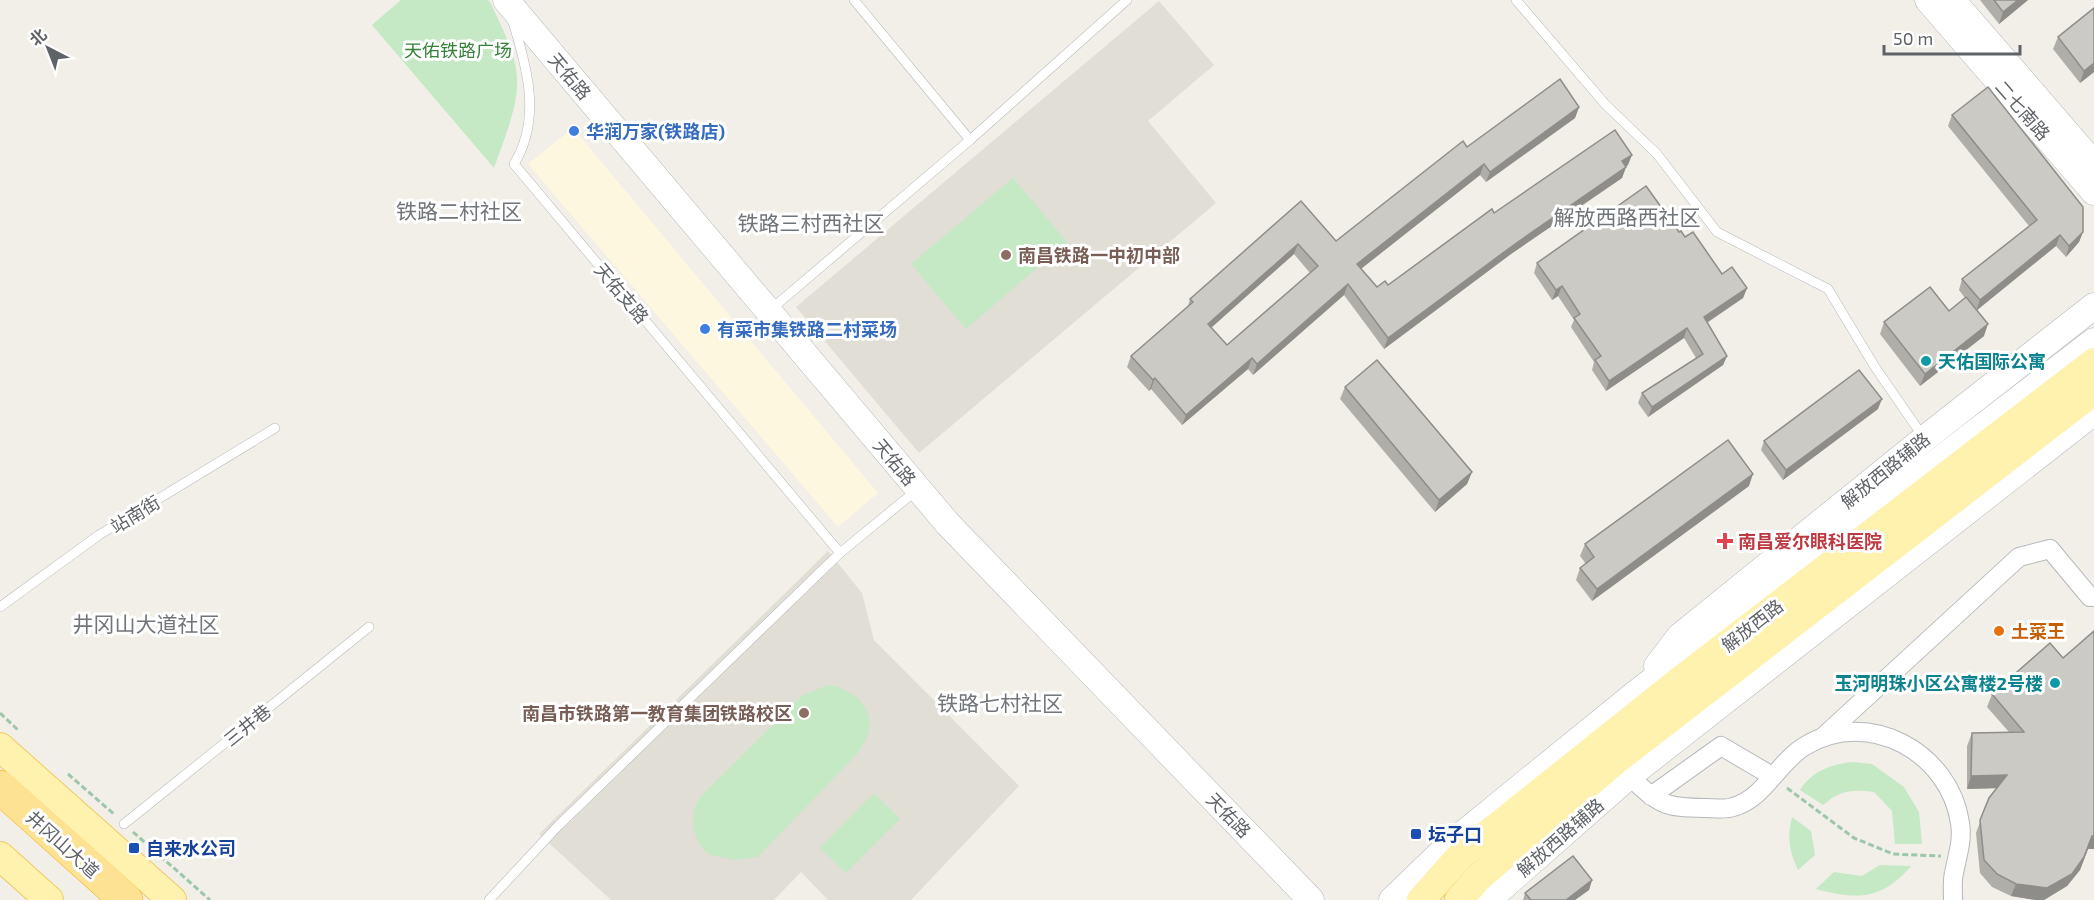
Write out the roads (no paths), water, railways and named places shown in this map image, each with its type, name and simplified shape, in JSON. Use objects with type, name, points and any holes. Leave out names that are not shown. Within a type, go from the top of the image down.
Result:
[{"type":"highway","name":"井冈山大道","points":[[0,787],[126,900]]},
{"type":"highway","name":"井冈山大道","points":[[0,811],[100,900]]},
{"type":"main road","name":"天佑路","points":[[505,0],[948,524],[1311,900]]},
{"type":"main road","name":"二七南路","points":[[1928,0],[2094,192]]},
{"type":"main road","name":"二七南路","points":[[1952,0],[2094,164]]},
{"type":"main road","name":"解放西路辅路","points":[[1635,694],[1680,636],[1924,439],[2094,306]]},
{"type":"main road","name":"解放西路辅路","points":[[1392,900],[1448,846],[1635,694],[2094,341]]},
{"type":"main road","name":"解放西路","points":[[1459,900],[1478,878],[1506,837],[1687,675],[2094,362]]},
{"type":"main road","name":"解放西路","points":[[1543,806],[1615,761],[2094,391]]},
{"type":"main road","name":"解放西路辅路","points":[[1489,900],[1629,776],[2094,412]]},
{"type":"main road","name":"解放西路辅路","points":[[1689,728],[1743,704],[2094,434]]},
{"type":"main road","points":[[0,747],[172,900]]},
{"type":"main road","points":[[1543,806],[1563,753]]},
{"type":"main road","points":[[1543,806],[1609,794]]},
{"type":"main road","name":"解放西路","points":[[1421,900],[1460,856],[1506,837]]},
{"type":"main road","points":[[1448,846],[1506,837],[1489,900]]},
{"type":"main road","points":[[0,856],[49,900]]},
{"type":"street","points":[[1822,738],[2019,557],[2050,549],[2090,597],[2094,597]]},
{"type":"street","points":[[1629,776],[1651,796],[1674,807],[1732,807],[1754,796],[1785,760],[1805,745],[1847,732],[1869,732],[1896,739],[1916,750],[1932,763],[1954,797],[1961,824],[1958,856],[1953,875],[1953,900]]},
{"type":"street","points":[[1651,796],[1720,746],[1772,776]]},
{"type":"lane","name":"天佑支路","points":[[505,0],[523,53],[530,87],[529,122],[525,147],[514,164],[840,553]]},
{"type":"lane","points":[[854,0],[970,140]]},
{"type":"lane","points":[[769,312],[970,140],[1127,0]]},
{"type":"lane","points":[[1516,0],[1605,104],[1658,154],[1717,232],[1828,289],[1875,367],[1924,439]]},
{"type":"lane","name":"站南街","points":[[0,607],[99,535],[275,428]]},
{"type":"lane","points":[[489,900],[558,826],[840,553],[918,489]]},
{"type":"lane","name":"三井巷","points":[[124,824],[369,627]]},
{"type":"place","name":"华润万家(铁路店)","points":[[574,131]]},
{"type":"place","name":"南昌铁路一中初中部","points":[[1006,255]]},
{"type":"place","name":"有菜市集铁路二村菜场","points":[[705,329]]},
{"type":"place","name":"天佑国际公寓","points":[[1926,361]]},
{"type":"place","name":"南昌爱尔眼科医院","points":[[1725,541]]},
{"type":"place","name":"土菜王","points":[[1999,631]]},
{"type":"place","name":"玉河明珠小区公寓楼2号楼","points":[[2055,683]]},
{"type":"place","name":"南昌市铁路第一教育集团铁路校区","points":[[804,713]]},
{"type":"place","name":"坛子口","points":[[1416,834]]},
{"type":"place","name":"自来水公司","points":[[134,848]]},
{"type":"district","name":"铁路二村社区","points":[[459,210]]},
{"type":"district","name":"解放西路西社区","points":[[1627,216]]},
{"type":"district","name":"铁路三村西社区","points":[[811,222]]},
{"type":"district","name":"井冈山大道社区","points":[[146,623]]},
{"type":"district","name":"铁路七村社区","points":[[1000,702]]},
{"type":"park label","name":"天佑铁路广场","points":[[458,50]]}]
